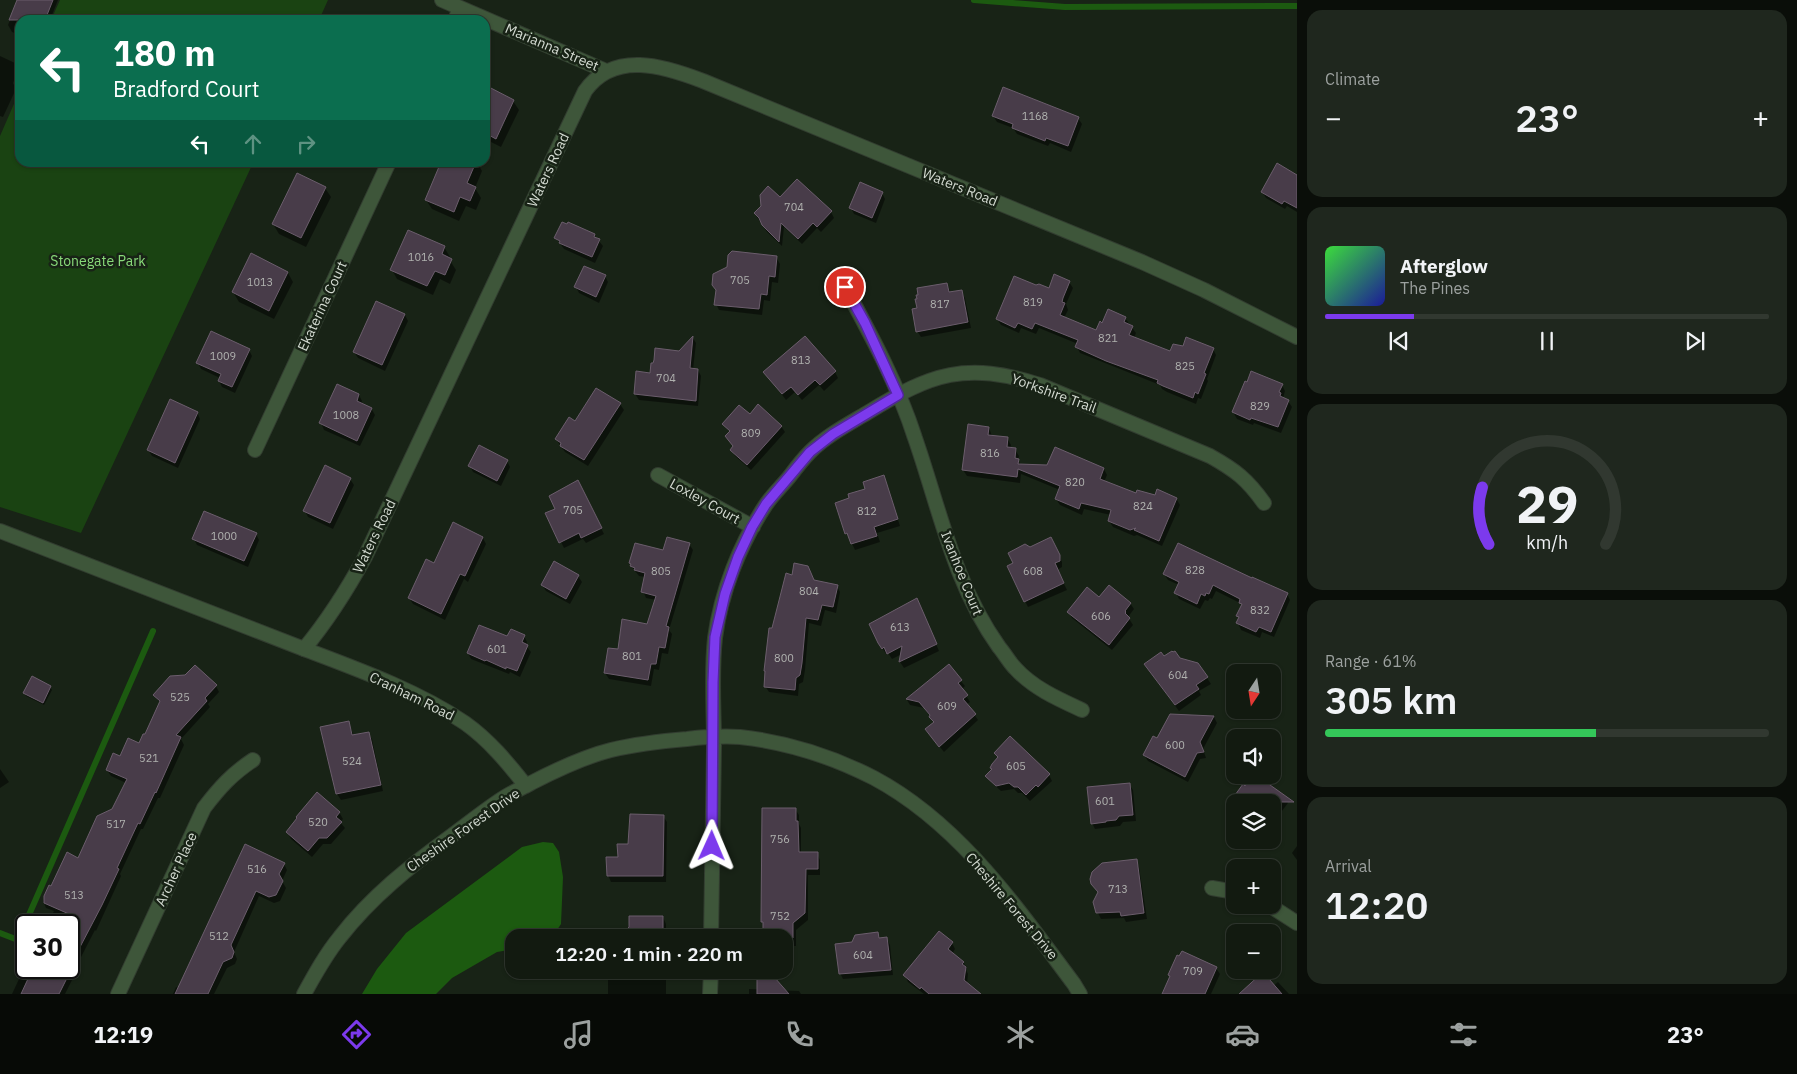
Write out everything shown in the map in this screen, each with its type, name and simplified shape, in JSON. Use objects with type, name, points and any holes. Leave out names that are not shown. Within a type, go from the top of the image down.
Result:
[{"type":"street","name":"Marianna Street","points":[[442,0],[458,14]]},
{"type":"street","name":"Marianna Street","points":[[490,26],[606,70]]},
{"type":"street","name":"Waters Road","points":[[304,649],[326,622],[365,557],[585,92],[591,82],[606,70],[628,65],[644,65],[663,68],[703,81],[1142,262],[1204,290],[1297,337]]},
{"type":"street","name":"Ekaterina Court","points":[[255,450],[387,167]]},
{"type":"street","name":"Ivanhoe Court","points":[[845,287],[865,323],[915,436],[950,551],[971,602],[983,625],[1015,668],[1036,686],[1082,710]]},
{"type":"street","name":"Yorkshire Trail","points":[[711,929],[713,682],[715,637],[725,594],[738,557],[752,527],[766,504],[810,452],[833,434],[898,395],[934,378],[961,372],[1015,377],[1082,402],[1210,456],[1235,471],[1252,485],[1264,503]]},
{"type":"street","name":"Loxley Court","points":[[658,476],[752,527]]},
{"type":"street","points":[[0,532],[304,649]]},
{"type":"street","name":"Cranham Road","points":[[304,649],[396,686],[439,707],[465,723],[495,749],[526,786]]},
{"type":"street","name":"Cheshire Forest Drive","points":[[304,994],[338,938],[362,910],[390,883],[506,796],[578,761],[610,750],[661,742],[714,737],[740,737],[781,744],[824,756],[875,779],[911,801],[932,817],[982,866],[1018,909],[1080,994]]},
{"type":"street","name":"Archer Place","points":[[118,994],[204,808],[222,784],[253,760]]},
{"type":"street","points":[[1212,888],[1226,890]]},
{"type":"street","points":[[1281,913],[1297,923]]},
{"type":"street","points":[[710,994],[711,979]]},
{"type":"green space","points":[[60,0],[328,0],[321,15],[53,15]]},
{"type":"green space","name":"Stonegate Park","points":[[15,102],[15,167],[251,167],[81,533],[0,507],[0,136]]},
{"type":"shaded area","points":[[543,842],[553,843],[559,852],[563,877],[561,924],[558,929],[505,929],[505,951],[497,952],[452,978],[436,994],[362,994],[377,969],[406,933],[522,847]]},
{"type":"building","points":[[17,0],[53,0],[47,15],[15,15],[15,20],[9,20]]},
{"type":"building","points":[[1003,87],[1079,117],[1068,146],[1046,138],[1045,141],[1012,128],[1013,124],[992,116]]},
{"type":"building","points":[[490,88],[514,100],[496,139],[490,136]]},
{"type":"building","points":[[1277,163],[1297,175],[1297,208],[1284,201],[1282,204],[1261,192]]},
{"type":"building","points":[[439,167],[474,167],[467,183],[476,187],[470,201],[460,197],[454,212],[425,200]]},
{"type":"building","points":[[297,173],[326,187],[301,238],[272,224]]},
{"type":"building","points":[[797,179],[832,211],[817,227],[813,223],[798,239],[781,223],[779,242],[762,225],[754,213],[761,206],[760,195],[768,186],[780,197]]},
{"type":"building","points":[[860,182],[883,192],[872,218],[849,208]]},
{"type":"building","points":[[562,222],[567,224],[568,222],[595,234],[594,237],[600,239],[592,257],[559,243],[560,241],[554,238]]},
{"type":"building","points":[[408,230],[445,246],[442,254],[452,259],[445,275],[435,271],[427,286],[390,270]]},
{"type":"building","points":[[732,251],[777,256],[775,277],[769,276],[767,295],[761,294],[759,309],[714,305],[716,290],[712,285],[713,274],[727,267],[728,255]]},
{"type":"building","points":[[251,253],[288,272],[269,311],[232,292]]},
{"type":"building","points":[[584,266],[606,275],[596,297],[574,287]]},
{"type":"building","points":[[1054,274],[1070,281],[1063,298],[1062,302],[1065,303],[1060,315],[1096,330],[1100,321],[1102,323],[1108,309],[1126,317],[1124,322],[1133,326],[1129,335],[1170,351],[1173,344],[1183,346],[1186,337],[1214,348],[1198,394],[1195,392],[1193,398],[1163,386],[1157,383],[1158,380],[1106,361],[1075,347],[1078,340],[1035,323],[1032,329],[1018,323],[1015,328],[996,319],[1014,276],[1049,288]]},
{"type":"building","points":[[947,283],[949,292],[962,290],[968,322],[916,332],[912,309],[917,308],[915,299],[917,299],[916,295],[918,295],[917,288]]},
{"type":"building","points":[[376,301],[405,314],[382,365],[353,352]]},
{"type":"building","points":[[211,331],[250,349],[232,387],[218,381],[221,374],[196,363]]},
{"type":"building","points":[[693,336],[690,368],[698,369],[696,401],[634,394],[636,371],[650,373],[655,348],[679,351]]},
{"type":"building","points":[[805,336],[836,371],[820,385],[815,380],[798,395],[791,387],[782,394],[763,372]]},
{"type":"building","points":[[1251,371],[1283,384],[1279,392],[1281,393],[1280,396],[1289,400],[1278,427],[1251,418],[1250,420],[1232,412]]},
{"type":"building","points":[[337,384],[359,394],[357,401],[372,408],[357,441],[319,423]]},
{"type":"building","points":[[596,388],[621,403],[584,460],[560,446],[561,443],[555,439],[569,417],[575,421]]},
{"type":"building","points":[[170,399],[198,412],[175,463],[147,450]]},
{"type":"building","points":[[758,404],[782,426],[747,465],[730,450],[733,446],[725,436],[730,431],[722,424],[739,405],[750,414]]},
{"type":"building","points":[[968,424],[989,427],[988,435],[1008,437],[1007,447],[1016,448],[1015,458],[1019,459],[1018,464],[1047,465],[1055,447],[1104,468],[1100,479],[1136,493],[1137,490],[1155,495],[1157,489],[1177,498],[1159,541],[1134,530],[1136,528],[1130,530],[1108,521],[1111,510],[1081,503],[1079,509],[1055,499],[1060,486],[1018,469],[1017,477],[962,470]]},
{"type":"building","points":[[479,445],[508,460],[497,481],[468,466]]},
{"type":"building","points":[[325,465],[351,478],[330,523],[303,511]]},
{"type":"building","points":[[884,475],[898,519],[874,527],[877,536],[851,544],[847,533],[845,534],[835,503],[849,498],[848,494],[865,489],[863,482]]},
{"type":"building","points":[[578,480],[602,528],[581,538],[579,533],[559,543],[545,513],[555,509],[549,496]]},
{"type":"building","points":[[204,511],[257,533],[244,561],[192,539]]},
{"type":"building","points":[[453,522],[483,537],[465,576],[460,574],[441,614],[408,598],[426,559],[434,563]]},
{"type":"building","points":[[667,537],[690,543],[666,626],[669,627],[665,648],[659,647],[656,664],[651,664],[648,680],[604,673],[608,648],[618,649],[622,619],[647,624],[656,596],[641,592],[645,573],[634,570],[635,568],[630,566],[631,564],[629,563],[635,543],[663,550]]},
{"type":"building","points":[[1051,537],[1060,555],[1060,561],[1055,563],[1064,583],[1024,602],[1007,566],[1013,563],[1008,553],[1025,544],[1030,547]]},
{"type":"building","points":[[1178,543],[1288,593],[1271,632],[1259,627],[1256,632],[1236,623],[1239,617],[1236,616],[1242,604],[1239,603],[1240,599],[1213,585],[1209,594],[1206,593],[1205,596],[1201,594],[1197,604],[1174,593],[1179,582],[1163,574]]},
{"type":"building","points":[[554,561],[579,575],[566,599],[541,585]]},
{"type":"building","points":[[794,563],[808,566],[814,580],[838,585],[833,607],[822,605],[818,620],[806,618],[802,663],[800,675],[796,678],[795,690],[764,687],[769,628],[772,628],[786,573],[792,575]]},
{"type":"building","points":[[1109,585],[1131,603],[1125,611],[1130,618],[1109,645],[1067,612],[1087,587],[1099,597]]},
{"type":"building","points":[[917,598],[937,644],[899,662],[902,646],[887,654],[884,647],[882,649],[878,643],[869,624]]},
{"type":"building","points":[[479,625],[507,636],[511,629],[525,635],[522,642],[528,645],[517,671],[506,667],[506,669],[467,653]]},
{"type":"building","points":[[1175,651],[1180,658],[1198,663],[1208,677],[1196,685],[1199,689],[1175,705],[1144,664],[1161,652],[1164,656]]},
{"type":"building","points":[[949,664],[962,680],[958,683],[968,695],[963,699],[976,714],[939,747],[925,729],[934,722],[929,717],[930,715],[919,702],[906,699]]},
{"type":"building","points":[[195,665],[217,685],[205,698],[207,701],[176,735],[181,737],[156,793],[140,824],[138,823],[102,905],[80,947],[80,914],[69,914],[44,903],[44,896],[49,885],[51,886],[67,852],[78,858],[97,816],[112,809],[127,779],[106,770],[113,753],[120,756],[128,738],[139,743],[160,701],[153,695],[170,676],[185,675]]},
{"type":"building","points":[[32,676],[51,686],[43,703],[23,693]]},
{"type":"building","points":[[1170,714],[1214,716],[1200,742],[1204,752],[1197,753],[1185,777],[1143,755],[1153,736],[1157,738]]},
{"type":"building","points":[[349,721],[352,735],[369,732],[381,785],[336,794],[320,727]]},
{"type":"building","points":[[1010,736],[1050,774],[1038,787],[1036,785],[1026,795],[1018,787],[1014,787],[1009,783],[996,786],[985,776],[992,769],[990,768],[992,764],[998,757],[994,753]]},
{"type":"building","points":[[1130,783],[1133,815],[1119,816],[1116,820],[1091,824],[1087,787]]},
{"type":"building","points":[[1243,784],[1245,786],[1246,784],[1269,784],[1294,802],[1281,802],[1281,794],[1236,794]]},
{"type":"building","points":[[317,792],[340,812],[336,817],[342,822],[327,838],[319,838],[308,851],[286,832]]},
{"type":"building","points":[[762,808],[796,808],[799,852],[818,852],[818,869],[806,869],[805,913],[793,923],[793,929],[763,929],[763,922],[761,922]]},
{"type":"building","points":[[630,814],[664,815],[663,876],[607,876],[606,857],[618,857],[617,844],[628,844]]},
{"type":"building","points":[[245,844],[285,863],[279,874],[283,881],[276,895],[269,897],[256,891],[231,945],[234,952],[232,958],[223,962],[208,994],[175,994]]},
{"type":"building","points":[[1137,859],[1144,913],[1121,916],[1120,912],[1096,913],[1093,902],[1098,892],[1091,884],[1092,872],[1102,863]]},
{"type":"building","points":[[629,916],[663,916],[663,929],[627,929],[629,927]]},
{"type":"building","points":[[939,931],[953,942],[948,949],[964,962],[962,964],[966,967],[964,980],[981,994],[929,994],[903,975]]},
{"type":"building","points":[[878,932],[879,938],[887,937],[891,970],[839,974],[835,944],[852,942],[855,935]]},
{"type":"building","points":[[1182,951],[1217,967],[1205,994],[1162,994],[1177,955],[1179,956]]},
{"type":"building","points":[[28,979],[66,979],[59,994],[21,994]]},
{"type":"building","points":[[757,979],[776,979],[789,994],[757,994]]},
{"type":"building","points":[[1255,979],[1269,979],[1282,994],[1239,994]]},
{"type":"waterway","points":[[974,0],[1065,7],[1297,6]]},
{"type":"waterway","points":[[0,933],[18,940],[153,631]]},
{"type":"route","points":[[712,846],[715,637],[725,594],[738,557],[752,527],[766,504],[810,452],[833,434],[898,395],[865,323],[845,287]]}]
